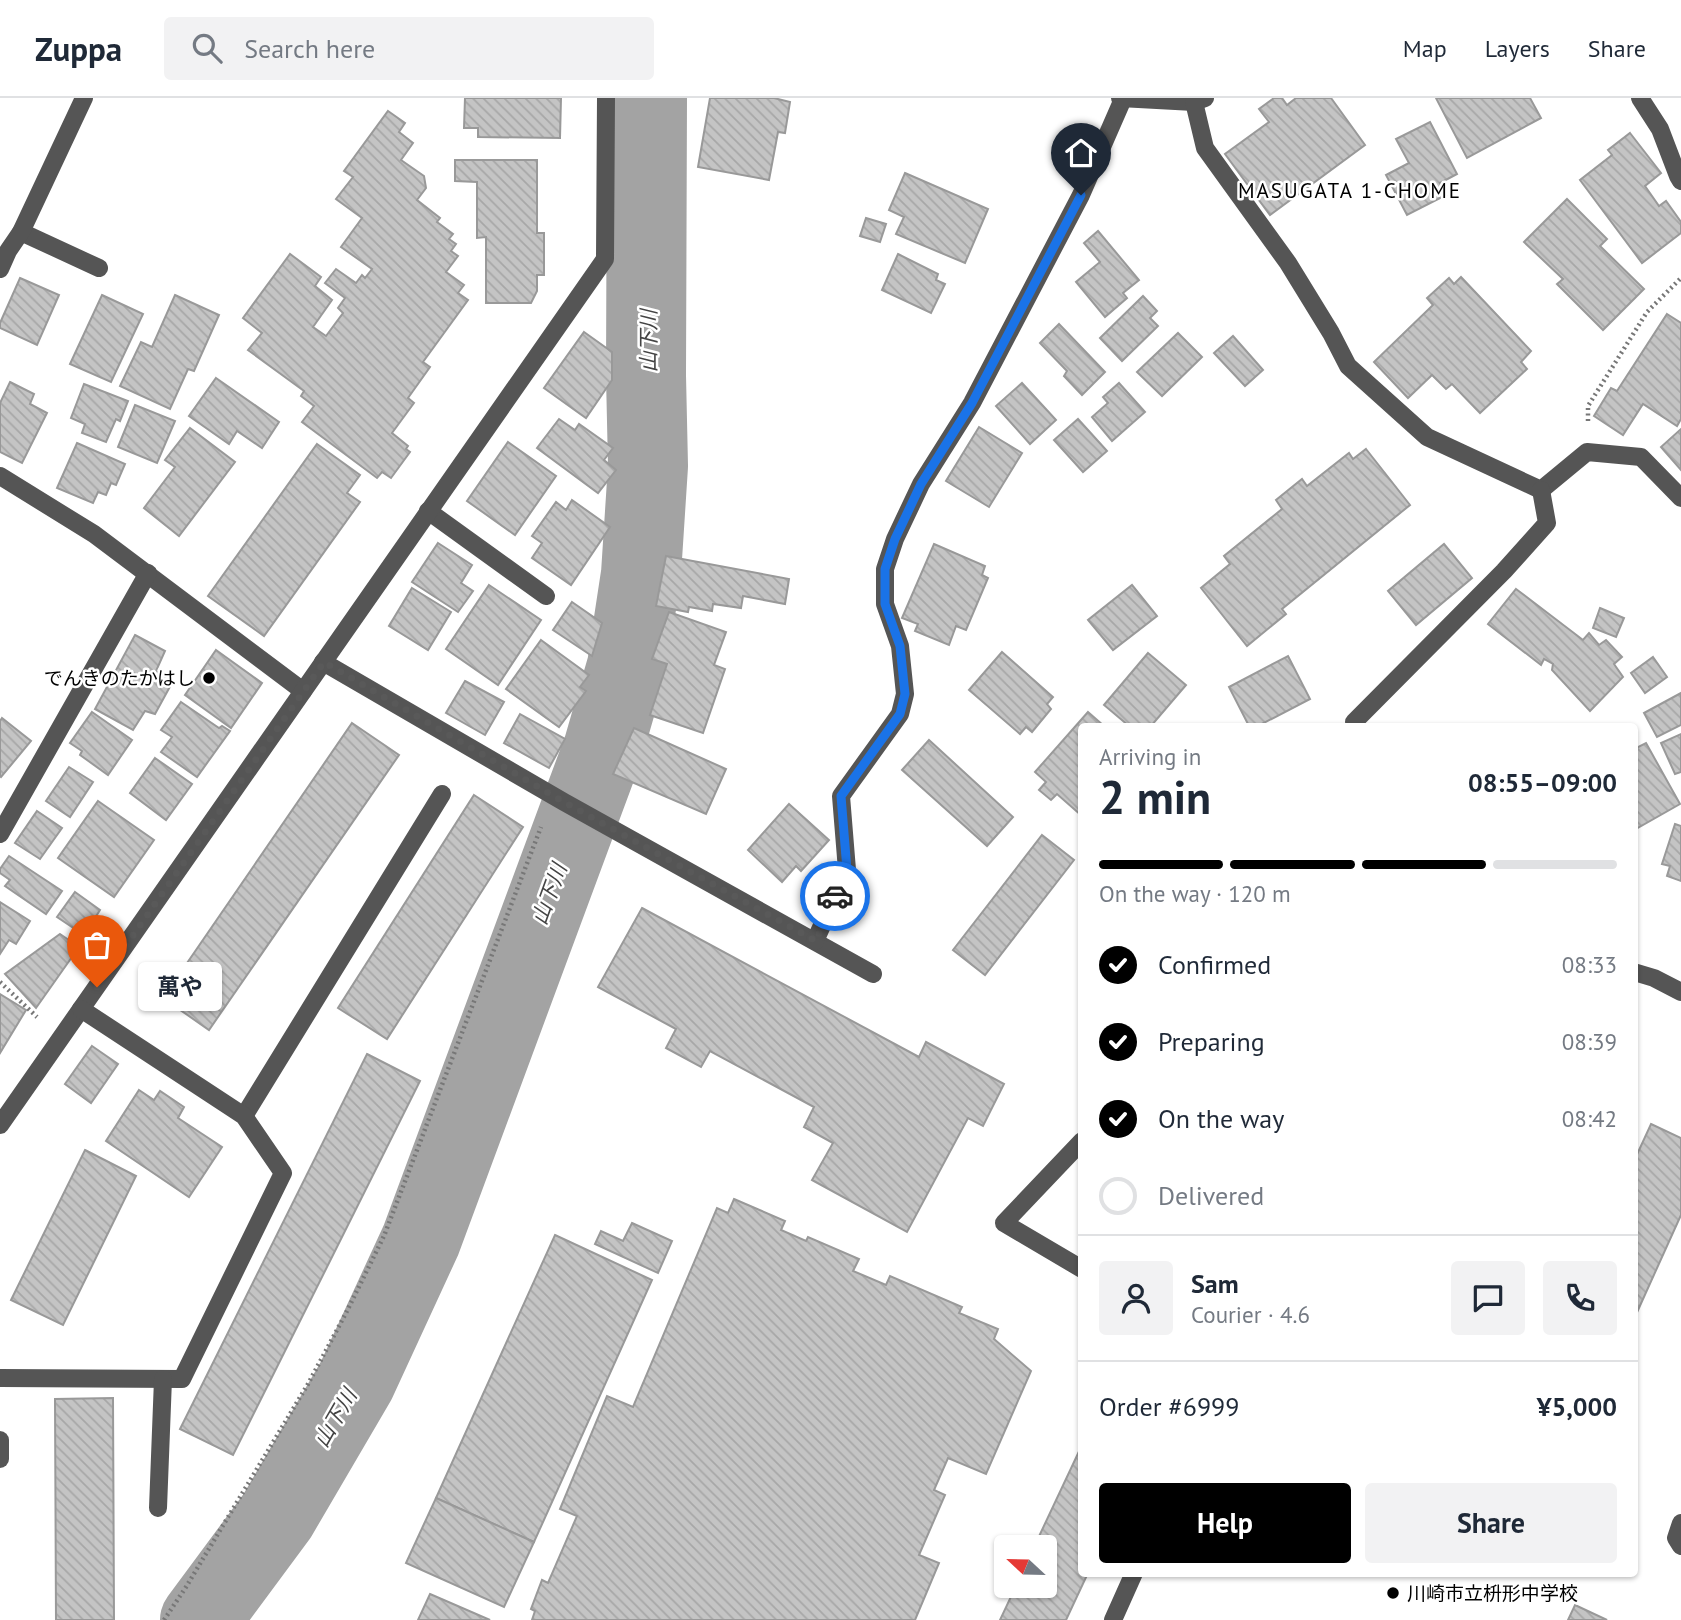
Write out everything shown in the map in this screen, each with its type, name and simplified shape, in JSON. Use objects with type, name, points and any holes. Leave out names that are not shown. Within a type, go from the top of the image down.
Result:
[{"type":"street","points":[[0,269],[21,232],[83,98]]},
{"type":"street","points":[[0,1125],[605,259],[606,98]]},
{"type":"street","points":[[1640,98],[1660,129],[1681,181]]},
{"type":"street","points":[[816,941],[847,870],[841,796],[900,714],[905,694],[900,646],[885,604],[885,569],[895,539],[921,484],[972,403],[1081,195],[1122,99],[1199,100],[1205,148],[1288,262],[1348,366],[1427,437],[1541,490]]},
{"type":"street","points":[[21,232],[99,268]]},
{"type":"street","points":[[1541,490],[1587,452],[1642,457],[1681,498]]},
{"type":"street","points":[[0,476],[94,534],[303,691]]},
{"type":"street","points":[[1354,722],[1504,571],[1546,523],[1541,490]]},
{"type":"street","points":[[428,511],[546,596]]},
{"type":"street","points":[[3,822],[148,573]]},
{"type":"street","points":[[324,662],[558,799],[873,974]]},
{"type":"street","points":[[244,1116],[442,794]]},
{"type":"street","points":[[1638,973],[1681,992]]},
{"type":"street","points":[[0,1378],[182,1379],[283,1173],[244,1116],[81,1009]]},
{"type":"street","points":[[1078,1145],[1004,1223],[1078,1267]]},
{"type":"street","points":[[158,1508],[163,1379]]},
{"type":"street","points":[[0,1440],[0,1460]]},
{"type":"street","points":[[1681,1523],[1676,1538],[1681,1546]]},
{"type":"street","points":[[1113,1620],[1132,1577]]},
{"type":"path","points":[[1587,452],[1588,406],[1647,312],[1681,278]]},
{"type":"path","points":[[164,1620],[308,1384],[384,1236],[558,799]]},
{"type":"path","points":[[0,982],[40,1020]]},
{"type":"building","points":[[465,98],[561,98],[560,138],[478,137],[478,128],[464,128]]},
{"type":"building","points":[[710,98],[774,98],[790,102],[785,133],[778,132],[769,180],[698,167]]},
{"type":"building","points":[[1274,98],[1282,98],[1287,105],[1296,98],[1331,98],[1365,145],[1270,215],[1225,154],[1269,122],[1259,109]]},
{"type":"building","points":[[1436,98],[1530,98],[1541,118],[1467,158]]},
{"type":"building","points":[[388,111],[405,123],[399,132],[413,143],[401,160],[424,176],[426,188],[417,200],[440,218],[437,222],[453,234],[449,239],[456,244],[451,251],[458,256],[446,272],[464,285],[458,293],[468,300],[423,362],[430,367],[408,398],[414,403],[392,433],[408,446],[406,449],[410,452],[391,478],[382,472],[377,478],[302,422],[314,406],[301,396],[304,391],[248,350],[262,333],[243,318],[290,254],[321,277],[315,286],[332,300],[313,327],[326,336],[343,313],[338,308],[345,298],[325,283],[336,269],[356,283],[362,275],[365,278],[372,269],[341,247],[362,218],[336,199],[353,177],[344,171]]},
{"type":"building","points":[[1430,122],[1457,174],[1440,183],[1446,195],[1407,215],[1386,175],[1409,163],[1396,139]]},
{"type":"building","points":[[1630,133],[1661,173],[1645,186],[1659,206],[1666,201],[1681,222],[1681,233],[1642,263],[1580,180],[1612,155],[1608,150]]},
{"type":"building","points":[[455,160],[537,160],[537,233],[544,233],[544,275],[537,275],[537,291],[531,303],[486,303],[486,237],[477,238],[477,182],[455,181]]},
{"type":"building","points":[[905,173],[988,209],[965,263],[896,234],[904,217],[889,210]]},
{"type":"building","points":[[1567,199],[1607,239],[1600,246],[1644,289],[1603,330],[1557,284],[1563,279],[1524,242]]},
{"type":"building","points":[[866,218],[886,224],[880,242],[860,236]]},
{"type":"building","points":[[1098,231],[1139,280],[1123,293],[1127,298],[1105,317],[1076,282],[1100,262],[1084,243]]},
{"type":"building","points":[[898,254],[938,274],[936,280],[945,284],[931,313],[882,290]]},
{"type":"building","points":[[1461,277],[1531,351],[1521,362],[1527,369],[1480,413],[1452,384],[1446,389],[1432,375],[1408,398],[1374,362],[1433,305],[1427,298],[1449,278],[1454,284]]},
{"type":"building","points":[[20,278],[59,295],[37,345],[0,328]]},
{"type":"building","points":[[102,295],[143,314],[111,382],[70,364]]},
{"type":"building","points":[[175,295],[219,315],[194,371],[188,369],[170,409],[120,386],[141,342],[152,347]]},
{"type":"building","points":[[1143,296],[1157,311],[1150,318],[1158,326],[1122,361],[1100,338]]},
{"type":"building","points":[[1667,314],[1681,323],[1681,419],[1677,426],[1643,404],[1623,435],[1594,416],[1611,388],[1617,391]]},
{"type":"building","points":[[1059,324],[1105,372],[1082,395],[1064,376],[1067,371],[1040,343]]},
{"type":"building","points":[[584,332],[612,352],[612,380],[586,418],[544,388]]},
{"type":"building","points":[[1178,333],[1202,357],[1162,396],[1137,372]]},
{"type":"building","points":[[1233,336],[1263,370],[1245,386],[1214,353]]},
{"type":"building","points":[[216,378],[279,422],[262,448],[237,431],[229,444],[189,416]]},
{"type":"building","points":[[10,382],[34,394],[30,404],[47,413],[22,463],[0,452],[0,403]]},
{"type":"building","points":[[1022,383],[1056,420],[1030,444],[996,406]]},
{"type":"building","points":[[1119,383],[1145,412],[1112,441],[1092,417],[1108,403],[1103,397]]},
{"type":"building","points":[[84,384],[128,401],[120,421],[116,419],[106,442],[82,433],[85,424],[71,418]]},
{"type":"building","points":[[135,405],[175,421],[157,463],[118,447]]},
{"type":"building","points":[[559,419],[575,430],[579,424],[613,448],[604,460],[616,470],[598,493],[537,448]]},
{"type":"building","points":[[1078,419],[1107,451],[1083,472],[1054,440]]},
{"type":"building","points":[[979,427],[1022,453],[989,507],[946,481]]},
{"type":"building","points":[[190,428],[235,462],[179,536],[144,508],[175,467],[165,460]]},
{"type":"building","points":[[1681,429],[1681,470],[1661,447]]},
{"type":"building","points":[[508,442],[556,476],[515,535],[467,501]]},
{"type":"building","points":[[77,443],[125,464],[116,485],[111,483],[106,495],[98,492],[93,503],[57,488]]},
{"type":"building","points":[[317,444],[360,475],[347,493],[360,502],[264,636],[208,596]]},
{"type":"building","points":[[1366,449],[1410,505],[1282,609],[1286,614],[1247,646],[1201,588],[1230,564],[1224,556],[1282,509],[1276,500],[1302,479],[1307,486],[1349,453],[1353,459]]},
{"type":"building","points":[[572,500],[610,527],[571,585],[532,558],[542,543],[532,536],[556,502],[566,510]]},
{"type":"building","points":[[438,543],[472,565],[461,583],[473,591],[458,612],[412,582]]},
{"type":"building","points":[[934,544],[985,566],[982,575],[988,578],[966,630],[956,626],[949,645],[915,631],[918,624],[902,618]]},
{"type":"building","points":[[1444,544],[1472,578],[1416,625],[1388,591]]},
{"type":"building","points":[[666,556],[789,579],[785,604],[743,596],[741,608],[713,604],[712,611],[689,607],[688,612],[656,606]]},
{"type":"building","points":[[489,585],[541,620],[498,685],[446,649]]},
{"type":"building","points":[[1132,585],[1157,616],[1113,650],[1088,620]]},
{"type":"building","points":[[412,588],[451,612],[428,650],[389,626]]},
{"type":"building","points":[[1516,589],[1583,640],[1589,633],[1599,645],[1606,640],[1622,657],[1614,664],[1623,677],[1590,711],[1552,670],[1553,664],[1544,659],[1541,665],[1488,624]]},
{"type":"building","points":[[572,602],[602,623],[592,656],[553,630]]},
{"type":"building","points":[[1600,608],[1624,618],[1616,637],[1593,628]]},
{"type":"building","points":[[669,612],[726,632],[714,665],[725,669],[703,733],[650,715],[667,664],[652,659]]},
{"type":"building","points":[[135,635],[165,651],[156,671],[173,681],[155,714],[145,711],[133,730],[95,709]]},
{"type":"building","points":[[541,640],[589,675],[580,687],[586,691],[559,727],[506,689]]},
{"type":"building","points":[[216,650],[262,683],[231,728],[185,695]]},
{"type":"building","points":[[1002,652],[1053,697],[1047,704],[1051,709],[1032,732],[1026,727],[1020,734],[969,690]]},
{"type":"building","points":[[1148,653],[1186,685],[1154,723],[1125,723],[1104,705]]},
{"type":"building","points":[[1288,656],[1310,699],[1264,723],[1247,723],[1229,687]]},
{"type":"building","points":[[1653,657],[1667,677],[1645,693],[1631,673]]},
{"type":"building","points":[[465,681],[504,702],[485,735],[446,713]]},
{"type":"building","points":[[1681,693],[1681,725],[1657,737],[1644,713]]},
{"type":"building","points":[[181,702],[219,728],[222,726],[230,731],[197,777],[161,752],[172,737],[161,730]]},
{"type":"building","points":[[92,712],[132,740],[108,775],[80,755],[82,751],[70,743]]},
{"type":"building","points":[[1088,712],[1101,723],[1078,723]]},
{"type":"building","points":[[520,714],[565,739],[549,768],[504,743]]},
{"type":"building","points":[[2,718],[31,741],[1,777],[0,721]]},
{"type":"building","points":[[352,723],[399,755],[209,1030],[163,998]]},
{"type":"building","points":[[1078,723],[1078,812],[1057,794],[1051,800],[1039,790],[1046,782],[1035,772]]},
{"type":"building","points":[[634,728],[726,769],[706,814],[613,774]]},
{"type":"building","points":[[1681,734],[1681,772],[1675,774],[1661,743]]},
{"type":"building","points":[[929,740],[1013,817],[987,846],[902,770]]},
{"type":"building","points":[[1646,743],[1680,804],[1638,828],[1638,747]]},
{"type":"building","points":[[155,758],[192,784],[166,820],[130,793]]},
{"type":"building","points":[[69,767],[93,782],[70,817],[46,801]]},
{"type":"building","points":[[474,795],[523,827],[387,1039],[338,1008]]},
{"type":"building","points":[[98,801],[154,840],[114,897],[58,858]]},
{"type":"building","points":[[789,804],[829,840],[801,871],[796,866],[782,882],[748,850]]},
{"type":"building","points":[[37,811],[62,828],[40,859],[15,843]]},
{"type":"building","points":[[1675,824],[1681,826],[1681,881],[1667,876],[1670,866],[1662,864]]},
{"type":"building","points":[[1042,835],[1074,860],[985,975],[953,950]]},
{"type":"building","points":[[9,856],[62,891],[46,914],[5,886],[10,880],[0,873],[0,869]]},
{"type":"building","points":[[75,892],[100,910],[84,935],[57,917]]},
{"type":"building","points":[[0,902],[30,921],[16,944],[9,940],[0,954]]},
{"type":"building","points":[[642,908],[919,1057],[926,1042],[1004,1084],[983,1126],[968,1118],[907,1232],[812,1180],[833,1143],[804,1127],[814,1107],[710,1051],[701,1067],[666,1048],[676,1029],[598,987]]},
{"type":"building","points":[[60,934],[79,947],[36,1008],[5,974]]},
{"type":"building","points":[[0,994],[26,1010],[0,1053]]},
{"type":"building","points":[[92,1046],[118,1064],[91,1103],[65,1084]]},
{"type":"building","points":[[367,1054],[420,1081],[233,1455],[180,1429]]},
{"type":"building","points":[[139,1090],[154,1100],[160,1091],[184,1107],[178,1118],[222,1147],[189,1197],[106,1141]]},
{"type":"building","points":[[1651,1124],[1681,1138],[1681,1215],[1638,1310],[1638,1152]]},
{"type":"building","points":[[85,1150],[136,1176],[63,1325],[11,1300]]},
{"type":"building","points":[[734,1199],[785,1221],[781,1230],[806,1241],[808,1237],[859,1259],[853,1271],[886,1285],[890,1276],[962,1307],[959,1313],[998,1329],[994,1339],[1031,1371],[986,1474],[948,1458],[934,1490],[945,1495],[919,1555],[939,1563],[915,1620],[532,1620],[535,1611],[531,1609],[542,1580],[548,1583],[577,1516],[560,1509],[607,1396],[633,1407],[717,1208],[728,1213]]},
{"type":"building","points":[[632,1223],[672,1241],[658,1273],[595,1244],[601,1231],[623,1241]]},
{"type":"building","points":[[555,1235],[652,1280],[534,1542],[436,1498]]},
{"type":"building","points":[[113,1398],[114,1620],[56,1620],[55,1399]]},
{"type":"building","points":[[1078,1454],[1078,1577],[1086,1577],[1066,1620],[1000,1620],[1010,1598],[1057,1598],[1057,1535],[1040,1535]]},
{"type":"building","points":[[436,1498],[534,1542],[504,1607],[406,1563]]},
{"type":"building","points":[[430,1594],[490,1620],[418,1620]]},
{"type":"building","points":[[1575,1605],[1607,1620],[1568,1620]]},
{"type":"waterway","name":"山下川","points":[[200,1620],[277,1516],[356,1381],[421,1240],[603,749],[627,666],[641,574],[648,466],[647,98]]},
{"type":"way so far","points":[[97,987],[324,662],[564,802],[816,941],[835,896]]},
{"type":"place","name":"でんきのたかはし","points":[[209,678]]},
{"type":"place","name":"萬や","points":[[97,987]]},
{"type":"place","name":"川崎市立枡形中学校","points":[[1393,1593]]},
{"type":"district","name":"MASUGATA 1-CHOME","points":[[1350,190]]},
{"type":"route","points":[[835,896],[847,870],[841,796],[900,714],[905,694],[900,646],[885,604],[885,569],[895,539],[921,484],[972,403],[1081,195]]}]
